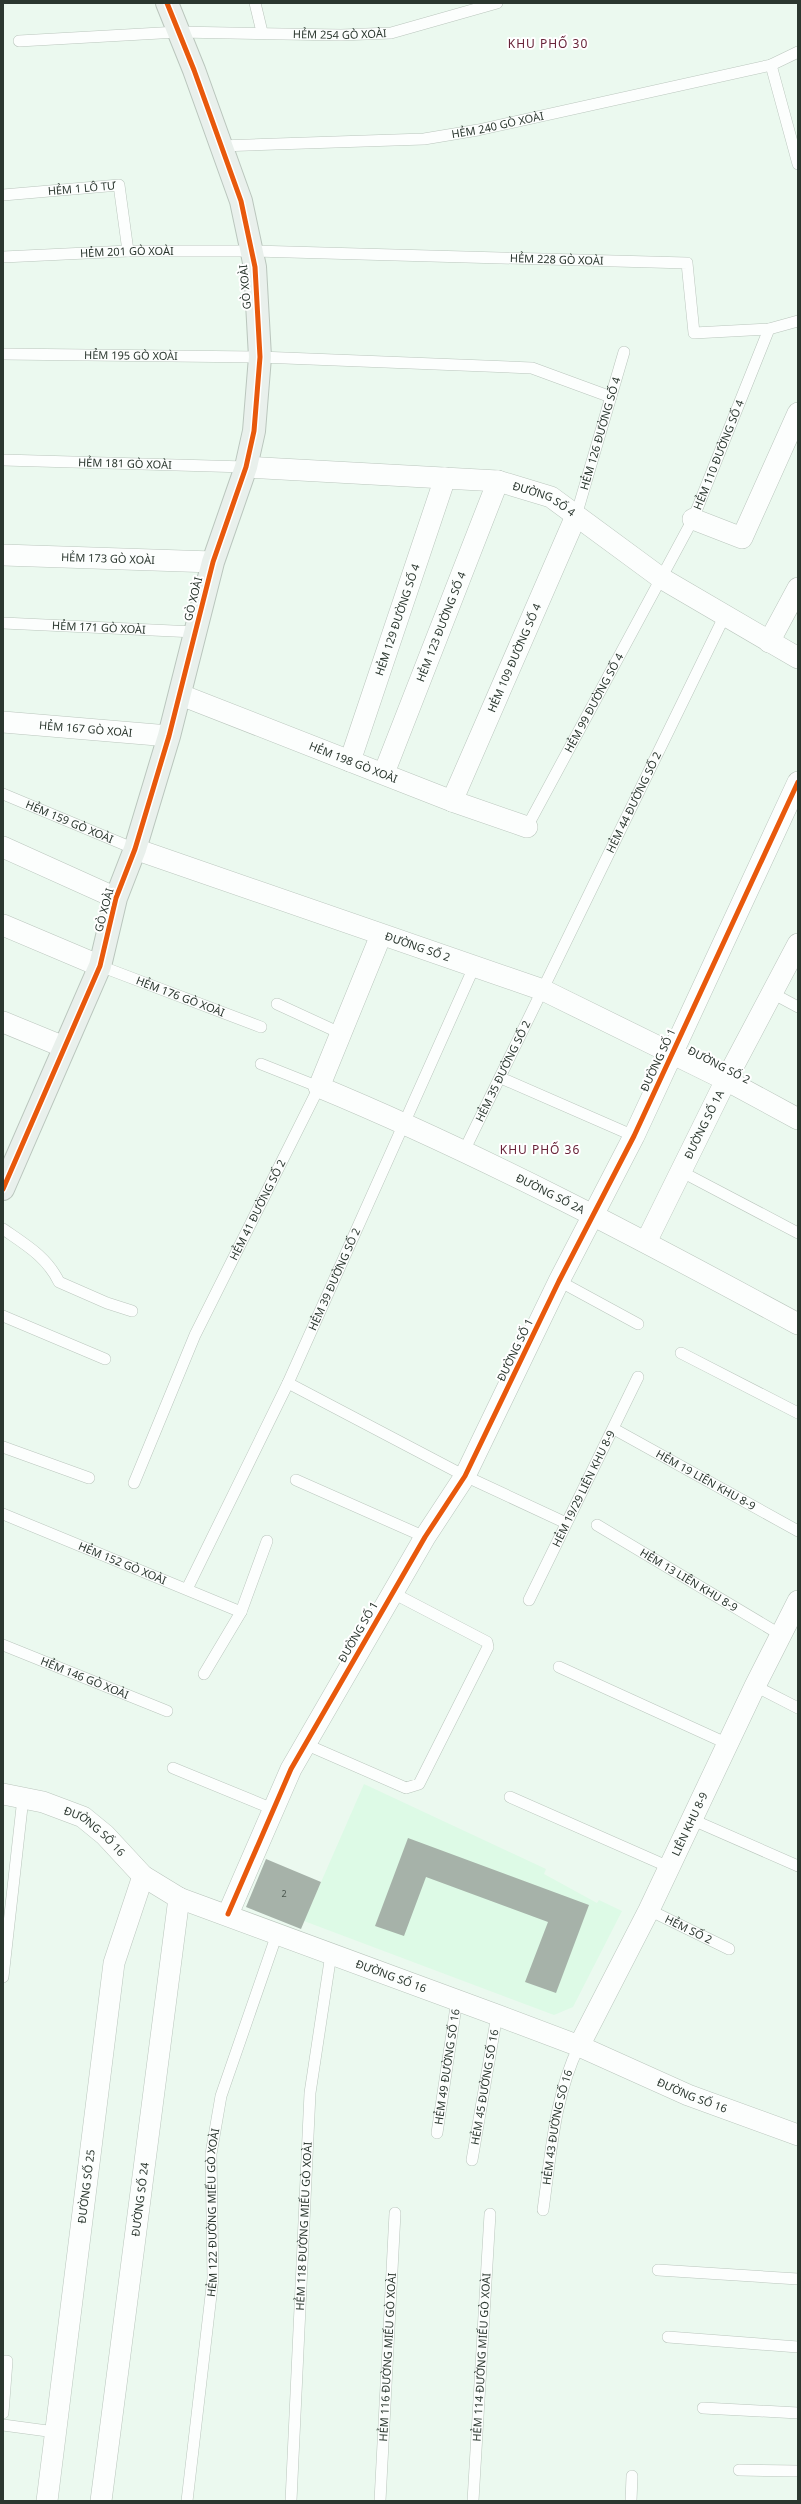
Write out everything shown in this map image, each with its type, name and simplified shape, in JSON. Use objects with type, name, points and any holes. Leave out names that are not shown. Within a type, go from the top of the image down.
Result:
[{"type":"street","name":"GÒ XOÀI","points":[[5,1179],[100,966],[116,898],[135,849],[181,695],[212,562],[246,467],[254,431],[260,357],[254,266],[251,251],[240,202],[194,70],[167,3]]},
{"type":"street","points":[[693,519],[742,538],[798,413]]},
{"type":"street","name":"ĐƯỜNG SỐ 4","points":[[246,467],[498,481],[551,497],[661,578],[798,658]]},
{"type":"street","name":"HẺM 129 ĐƯỜNG SỐ 4","points":[[350,761],[445,478]]},
{"type":"street","name":"HẺM 123 ĐƯỜNG SỐ 4","points":[[384,773],[498,481]]},
{"type":"street","name":"HẺM 109 ĐƯỜNG SỐ 4","points":[[452,801],[576,516]]},
{"type":"street","name":"HẺM 173 GÒ XOÀI","points":[[3,555],[212,562]]},
{"type":"street","points":[[769,642],[798,588]]},
{"type":"street","name":"HẺM 198 GÒ XOÀI","points":[[181,695],[384,773],[452,801],[527,827]]},
{"type":"street","name":"HẺM 167 GÒ XOÀI","points":[[3,722],[169,736]]},
{"type":"street","name":"ĐƯỜNG SỐ 1","points":[[228,1914],[291,1769],[425,1537],[465,1476],[559,1281],[634,1136],[798,782]]},
{"type":"street","points":[[3,847],[116,898]]},
{"type":"street","name":"ĐƯỜNG SỐ 2","points":[[135,849],[380,935],[543,990],[726,1080],[798,1119]]},
{"type":"street","points":[[3,925],[100,966]]},
{"type":"street","name":"HẺM 41 ĐƯỜNG SỐ 2","points":[[319,1087],[380,935]]},
{"type":"street","name":"ĐƯỜNG SỐ 1A","points":[[646,1242],[682,1172],[726,1080],[798,944]]},
{"type":"street","points":[[3,1022],[64,1047]]},
{"type":"street","name":"ĐƯỜNG SỐ 2A","points":[[319,1087],[404,1122],[463,1153],[592,1215],[646,1242],[798,1324]]},
{"type":"street","name":"LIÊN KHU 8-9","points":[[579,2046],[649,1910],[693,1820],[755,1686],[789,1628],[798,1601]]},
{"type":"street","name":"ĐƯỜNG SỐ 16","points":[[13,1796],[64,1809],[83,1818],[105,1835],[132,1867],[180,1898],[228,1914],[579,2046],[688,2095],[798,2136]]},
{"type":"street","name":"ĐƯỜNG SỐ 25","points":[[47,2501],[114,1963],[144,1876]]},
{"type":"street","name":"ĐƯỜNG SỐ 24","points":[[101,2501],[180,1898]]},
{"type":"lane","points":[[255,3],[262,32]]},
{"type":"lane","name":"HẺM 254 GÒ XOÀI","points":[[19,41],[178,32],[262,32],[342,35],[391,33],[497,3]]},
{"type":"lane","name":"HẺM 240 GÒ XOÀI","points":[[220,146],[424,139],[478,130],[771,65],[798,52]]},
{"type":"lane","points":[[771,65],[798,164]]},
{"type":"lane","name":"HẺM 1 LÔ TƯ","points":[[3,194],[119,185],[128,251]]},
{"type":"lane","name":"HẺM 201 GÒ XOÀI","points":[[3,257],[128,251],[251,251]]},
{"type":"lane","name":"HẺM 228 GÒ XOÀI","points":[[251,251],[687,263],[694,333],[769,329],[798,321]]},
{"type":"lane","name":"HẺM 110 ĐƯỜNG SỐ 4","points":[[661,578],[693,519],[769,329]]},
{"type":"lane","name":"HẺM 126 ĐƯỜNG SỐ 4","points":[[576,516],[624,352]]},
{"type":"lane","name":"HẺM 195 GÒ XOÀI","points":[[3,354],[260,357],[532,368],[611,397]]},
{"type":"lane","name":"HẺM 181 GÒ XOÀI","points":[[3,460],[246,467]]},
{"type":"lane","name":"HẺM 99 ĐƯỜNG SỐ 4","points":[[527,827],[661,578]]},
{"type":"lane","name":"HẺM 44 ĐƯỜNG SỐ 2","points":[[543,990],[725,615]]},
{"type":"lane","name":"HẺM 171 GÒ XOÀI","points":[[3,623],[195,632]]},
{"type":"lane","name":"HẺM 159 GÒ XOÀI","points":[[3,794],[135,849]]},
{"type":"lane","name":"HẺM 176 GÒ XOÀI","points":[[100,966],[261,1027]]},
{"type":"lane","name":"HẺM 39 ĐƯỜNG SỐ 2","points":[[187,1589],[288,1383],[474,967]]},
{"type":"lane","name":"HẺM 35 ĐƯỜNG SỐ 2","points":[[463,1153],[543,990]]},
{"type":"lane","points":[[772,993],[798,1007]]},
{"type":"lane","points":[[277,1004],[340,1033]]},
{"type":"lane","points":[[261,1064],[319,1087]]},
{"type":"lane","points":[[500,1078],[634,1136]]},
{"type":"lane","name":"HẺM 41 ĐƯỜNG SỐ 2","points":[[134,1483],[195,1335],[319,1087]]},
{"type":"lane","points":[[682,1172],[798,1233]]},
{"type":"lane","points":[[3,1229],[36,1252],[52,1267],[59,1282],[106,1303],[132,1310]]},
{"type":"lane","points":[[559,1281],[638,1324]]},
{"type":"lane","points":[[3,1316],[105,1359]]},
{"type":"lane","points":[[681,1353],[798,1413]]},
{"type":"lane","name":"HẺM 19/29 LIÊN KHU 8-9","points":[[529,1600],[614,1429],[638,1377]]},
{"type":"lane","points":[[288,1383],[465,1476],[566,1524]]},
{"type":"lane","name":"HẺM 19 LIÊN KHU 8-9","points":[[614,1429],[798,1531]]},
{"type":"lane","points":[[3,1447],[89,1478]]},
{"type":"lane","points":[[296,1480],[425,1537]]},
{"type":"lane","name":"HẺM 152 GÒ XOÀI","points":[[3,1514],[241,1612]]},
{"type":"lane","name":"HẺM 13 LIÊN KHU 8-9","points":[[597,1525],[789,1628]]},
{"type":"lane","points":[[204,1674],[241,1612],[267,1541]]},
{"type":"lane","points":[[305,1744],[406,1788],[419,1784],[488,1647],[487,1642],[393,1593]]},
{"type":"lane","name":"HẺM 146 GÒ XOÀI","points":[[3,1645],[167,1710]]},
{"type":"lane","points":[[559,1667],[728,1744]]},
{"type":"lane","points":[[755,1686],[798,1708]]},
{"type":"lane","points":[[173,1768],[273,1809]]},
{"type":"lane","points":[[3,1977],[13,1796]]},
{"type":"lane","points":[[510,1797],[669,1868]]},
{"type":"lane","points":[[693,1820],[798,1866]]},
{"type":"lane","name":"HẺM SỐ 2","points":[[649,1910],[729,1949]]},
{"type":"lane","name":"HẺM 122 ĐƯỜNG MIẾU GÒ XOÀI","points":[[187,2501],[212,2278],[212,2147],[221,2096],[278,1934]]},
{"type":"lane","name":"HẺM 118 ĐƯỜNG MIẾU GÒ XOÀI","points":[[291,2501],[310,2093],[331,1954]]},
{"type":"lane","name":"HẺM 49 ĐƯỜNG SỐ 16","points":[[437,2133],[457,2000]]},
{"type":"lane","name":"HẺM 45 ĐƯỜNG SỐ 16","points":[[472,2160],[497,2015]]},
{"type":"lane","name":"HẺM 43 ĐƯỜNG SỐ 16","points":[[542,2210],[558,2109],[566,2075],[579,2046]]},
{"type":"lane","name":"HẺM 116 ĐƯỜNG MIẾU GÒ XOÀI","points":[[380,2501],[394,2213]]},
{"type":"lane","name":"HẺM 114 ĐƯỜNG MIẾU GÒ XOÀI","points":[[473,2501],[490,2214]]},
{"type":"lane","points":[[658,2270],[798,2280]]},
{"type":"lane","points":[[668,2337],[798,2347]]},
{"type":"lane","points":[[3,2361],[7,2361],[3,2413]]},
{"type":"lane","points":[[703,2408],[798,2413]]},
{"type":"lane","points":[[3,2425],[55,2432]]},
{"type":"lane","points":[[739,2470],[798,2471]]},
{"type":"lane","points":[[631,2501],[632,2476]]},
{"type":"shaded area","points":[[364,1784],[546,1869],[544,1874],[597,1903],[599,1900],[622,1911],[573,2007],[554,2015],[304,1921]]},
{"type":"building","points":[[408,1838],[589,1905],[556,1993],[525,1982],[548,1922],[426,1877],[404,1936],[375,1926]]},
{"type":"building","points":[[266,1859],[321,1882],[301,1929],[246,1907]]},
{"type":"cycle path","points":[[3,1189],[100,966],[116,898],[135,849],[169,736],[213,562],[246,467],[254,431],[260,357],[255,267],[241,201],[194,70],[167,3]]},
{"type":"cycle path","points":[[228,1914],[291,1769],[425,1537],[465,1476],[559,1281],[634,1136],[798,782]]},
{"type":"district","name":"KHU PHỐ 30","points":[[548,44]]},
{"type":"district","name":"KHU PHỐ 36","points":[[540,1150]]}]
